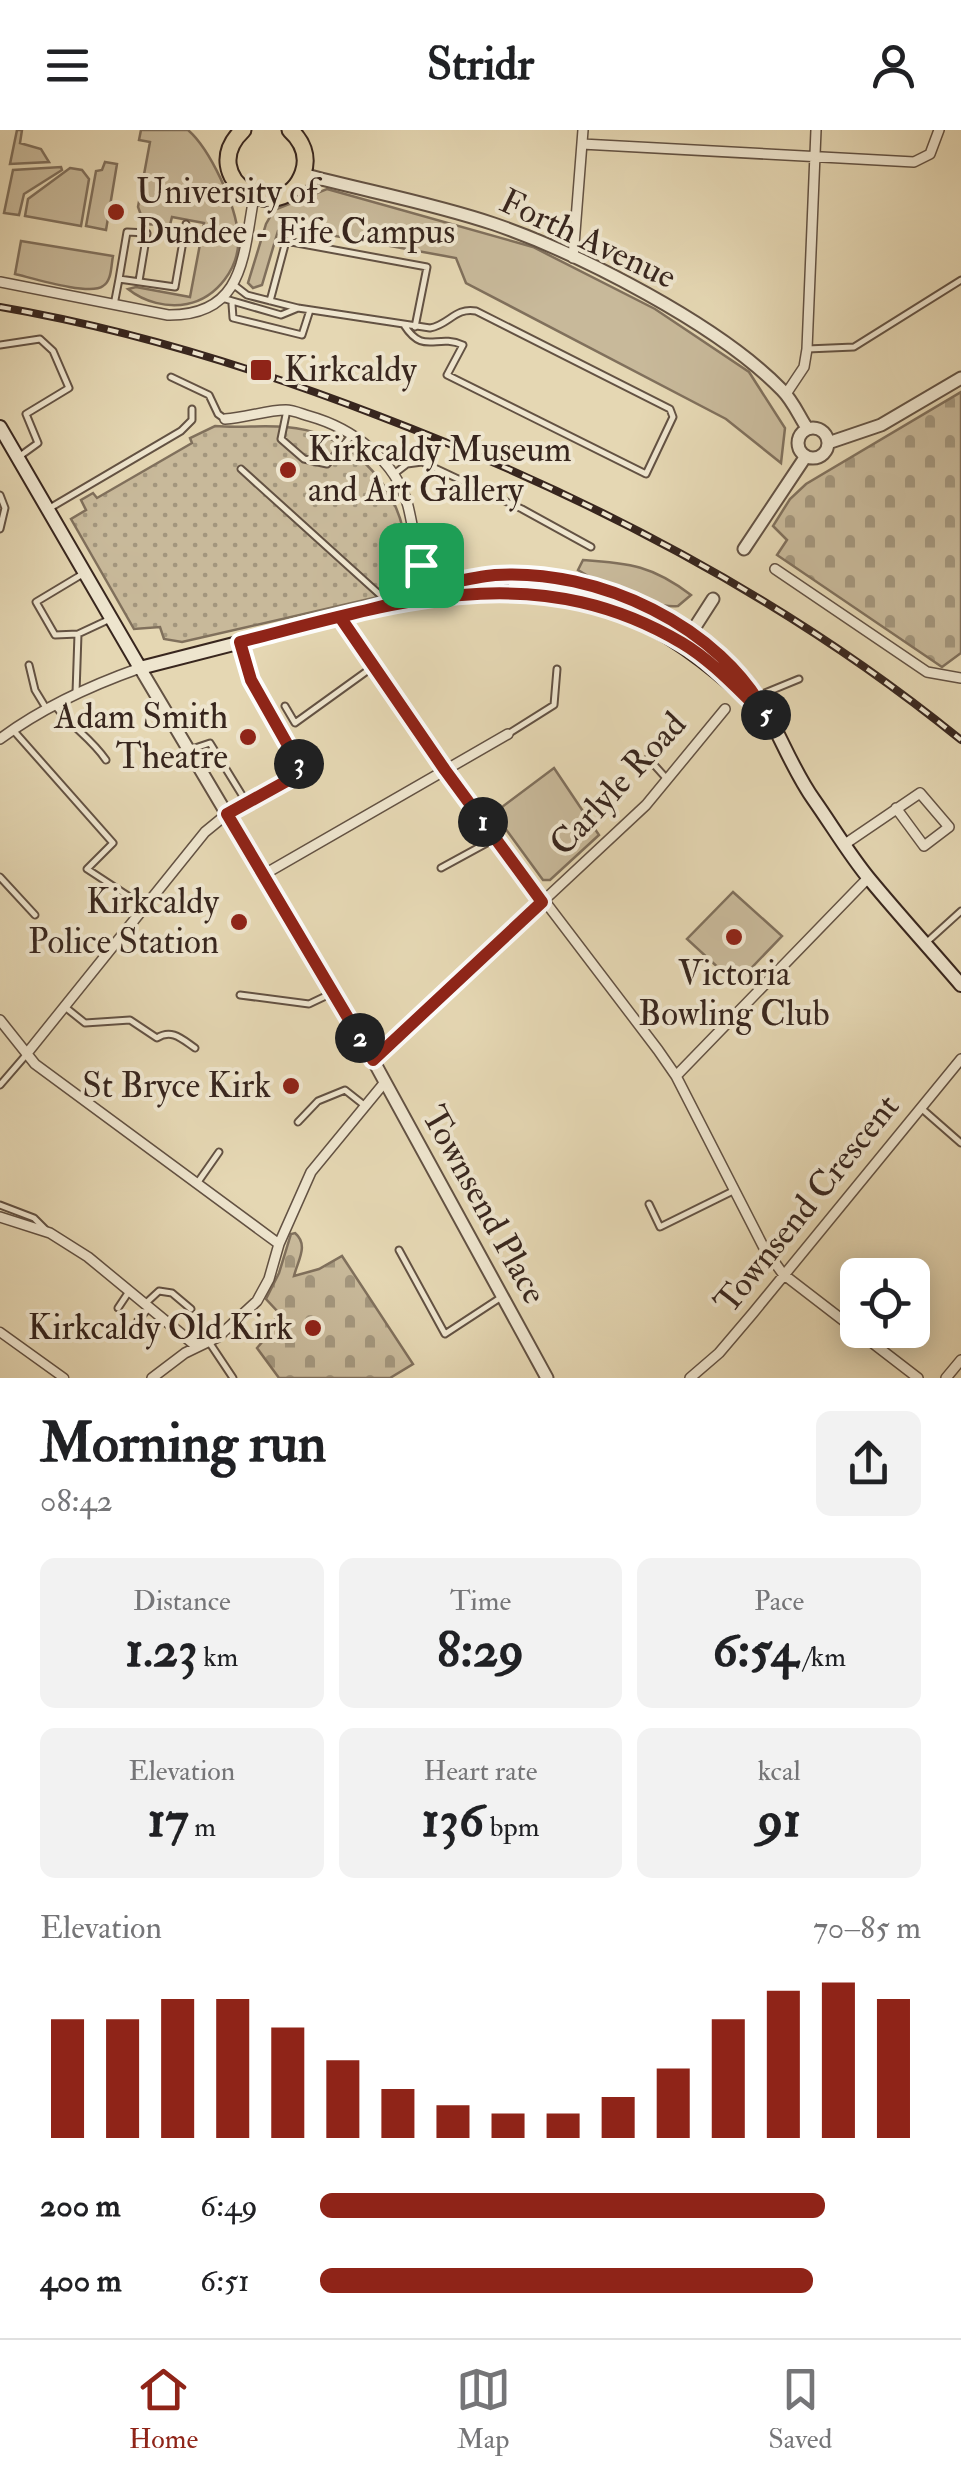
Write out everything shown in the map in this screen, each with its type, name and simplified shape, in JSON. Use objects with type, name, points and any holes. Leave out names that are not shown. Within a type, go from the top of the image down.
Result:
[{"type":"main road","points":[[216,130],[238,135],[228,157],[231,174],[240,188],[254,196],[279,196],[294,188],[302,174],[302,147],[290,130]]},
{"type":"main road","points":[[1,429],[140,668],[406,600],[487,592],[549,594],[614,610],[684,644],[768,718]]},
{"type":"main road","points":[[406,600],[435,586],[495,575],[563,580],[631,600],[692,632],[720,653],[757,696],[810,794],[868,878],[961,985]]},
{"type":"street","points":[[573,258],[582,130]]},
{"type":"street","points":[[786,394],[804,367],[807,348],[816,130]]},
{"type":"street","points":[[582,144],[914,162],[930,154],[939,130]]},
{"type":"street","name":"Forth Avenue","points":[[302,174],[493,224],[573,258],[703,328],[754,363],[786,394],[807,428]]},
{"type":"street","points":[[0,282],[168,315],[206,310],[227,300],[234,285],[244,259],[254,196]]},
{"type":"street","points":[[828,443],[881,425],[961,378]]},
{"type":"street","points":[[224,419],[287,410],[325,420],[353,434],[394,474],[406,500],[421,565],[435,586]]},
{"type":"street","points":[[807,428],[822,430],[828,443],[823,455],[806,456],[798,444],[807,428]]},
{"type":"street","points":[[744,549],[806,456]]},
{"type":"street","points":[[406,600],[421,565]]},
{"type":"street","points":[[775,569],[927,672],[961,678]]},
{"type":"street","points":[[684,644],[714,599]]},
{"type":"street","points":[[340,617],[445,770],[676,1076],[763,1246],[783,1274],[918,1378]]},
{"type":"street","points":[[0,739],[76,692],[140,668]]},
{"type":"street","name":"Townsend Place","points":[[140,668],[373,1060],[547,1378]]},
{"type":"street","name":"Carlyle Road","points":[[373,1060],[646,805],[725,709]]},
{"type":"street","points":[[263,875],[508,734]]},
{"type":"street","points":[[845,844],[896,808],[920,793],[949,827],[924,846],[896,808]]},
{"type":"street","points":[[28,1052],[206,832],[227,814]]},
{"type":"street","points":[[676,1076],[868,878]]},
{"type":"street","points":[[0,1020],[35,1064],[279,1244]]},
{"type":"street","name":"Townsend Crescent","points":[[690,1378],[719,1354],[961,1060]]},
{"type":"street","points":[[152,1378],[196,1346],[209,1342],[256,1300],[311,1172],[385,1082]]},
{"type":"street","points":[[0,1217],[50,1233],[88,1256],[196,1346]]},
{"type":"street","points":[[0,1348],[4,1334],[64,1378]]},
{"type":"street","points":[[946,1378],[961,1360]]},
{"type":"lane","points":[[119,279],[175,287],[186,224]]},
{"type":"lane","points":[[114,305],[127,232],[147,233],[138,281]]},
{"type":"lane","points":[[270,301],[286,241],[427,267],[415,326]]},
{"type":"lane","points":[[807,348],[854,347],[961,280]]},
{"type":"lane","points":[[234,285],[247,295],[298,308],[404,325],[437,328],[460,310],[476,311],[670,410],[673,418],[646,474],[447,374],[463,346],[450,340],[418,342],[404,325]]},
{"type":"lane","points":[[227,300],[282,315],[298,308]]},
{"type":"lane","points":[[227,300],[233,318],[302,335],[310,310]]},
{"type":"lane","points":[[0,345],[40,339],[53,350],[68,388],[26,414],[38,443],[18,457]]},
{"type":"lane","points":[[171,377],[209,395],[224,419]]},
{"type":"lane","points":[[47,509],[181,431],[192,420],[192,409]]},
{"type":"lane","points":[[287,410],[282,439],[304,459],[327,464],[353,434]]},
{"type":"lane","points":[[394,474],[407,464],[422,462],[522,509],[590,547]]},
{"type":"lane","points":[[240,469],[390,604]]},
{"type":"lane","points":[[0,495],[5,508],[0,528]]},
{"type":"lane","points":[[85,573],[36,602],[56,635],[78,634],[111,619]]},
{"type":"lane","points":[[76,692],[78,634]]},
{"type":"lane","points":[[227,814],[303,772],[251,680],[240,642]]},
{"type":"lane","points":[[29,664],[34,690],[78,732],[93,740],[106,760]]},
{"type":"lane","points":[[286,706],[295,723],[374,666]]},
{"type":"lane","points":[[508,734],[554,705],[557,669]]},
{"type":"lane","points":[[757,696],[799,679]]},
{"type":"lane","points":[[13,730],[112,843],[87,869],[145,907]]},
{"type":"lane","points":[[189,751],[210,742],[242,794],[242,805]]},
{"type":"lane","points":[[648,758],[667,780]]},
{"type":"lane","points":[[441,868],[496,838]]},
{"type":"lane","points":[[0,877],[36,915]]},
{"type":"lane","points":[[925,944],[961,911]]},
{"type":"lane","points":[[240,995],[308,1004],[332,992]]},
{"type":"lane","points":[[63,1005],[84,1023],[130,1020],[157,1038],[175,1034],[195,1048]]},
{"type":"lane","points":[[0,1085],[28,1052]]},
{"type":"lane","points":[[298,1122],[318,1101],[345,1090],[364,1105]]},
{"type":"lane","points":[[921,1108],[961,1142]]},
{"type":"lane","points":[[196,1184],[219,1152]]},
{"type":"lane","points":[[649,1204],[660,1226],[735,1190]]},
{"type":"lane","points":[[0,1206],[34,1218],[50,1233]]},
{"type":"lane","points":[[399,1250],[445,1334],[503,1296]]},
{"type":"lane","points":[[118,1308],[130,1291]]},
{"type":"lane","points":[[138,1320],[158,1291],[192,1309]]},
{"type":"lane","points":[[209,1342],[234,1378]]},
{"type":"green space","points":[[17,130],[22,130],[20,143],[41,149],[49,162],[10,164]]},
{"type":"green space","points":[[141,130],[188,130],[213,164],[227,194],[238,235],[236,258],[225,279],[198,301],[156,303],[128,289],[136,287],[190,297],[204,223],[172,217],[170,225],[140,224],[138,207],[150,142],[139,140]]},
{"type":"green space","points":[[105,162],[117,164],[106,230],[86,226],[96,171],[102,170]]},
{"type":"green space","points":[[70,168],[82,170],[89,179],[81,226],[25,216],[28,199]]},
{"type":"green space","points":[[13,170],[62,170],[24,194],[19,215],[4,213]]},
{"type":"green space","points":[[327,189],[533,247],[655,309],[749,372],[785,428],[781,463],[726,419],[466,283],[456,258],[286,227],[278,231],[262,285],[253,288],[248,283],[274,210]]},
{"type":"green space","points":[[21,241],[113,256],[108,280],[96,289],[86,289],[15,274]]},
{"type":"green space","points":[[961,392],[961,653],[942,667],[777,555],[787,540],[773,526],[790,499],[806,484]]},
{"type":"green space","points":[[215,426],[307,430],[361,459],[397,509],[409,560],[408,590],[182,642],[164,639],[160,627],[134,629],[71,519],[86,510],[81,500],[93,493],[97,498]]},
{"type":"green space","points":[[583,560],[640,568],[691,595],[678,606],[641,600],[578,570]]},
{"type":"green space","points":[[554,768],[599,835],[550,880],[543,880],[494,813]]},
{"type":"green space","name":"Victoria Bowling Club","points":[[733,892],[782,936],[736,984],[687,939]]},
{"type":"green space","points":[[295,1233],[302,1248],[294,1276],[319,1269],[342,1256],[413,1364],[390,1378],[279,1378],[257,1348],[269,1334],[278,1312],[266,1299],[291,1234]]},
{"type":"railway","points":[[0,307],[144,339],[286,382],[533,480],[609,516],[756,596],[895,689],[961,740]]},
{"type":"place","name":"University of Dundee - Fife Campus","points":[[116,212]]},
{"type":"place","name":"Kirkcaldy","points":[[261,370]]},
{"type":"place","name":"Kirkcaldy Museum and Art Gallery","points":[[288,470]]},
{"type":"place","name":"Adam Smith Theatre","points":[[248,737]]},
{"type":"place","name":"Kirkcaldy Police Station","points":[[239,922]]},
{"type":"place","name":"Victoria Bowling Club","points":[[734,937]]},
{"type":"place","name":"St Bryce Kirk","points":[[291,1086]]},
{"type":"place","name":"Kirkcaldy Old Kirk","points":[[313,1328]]},
{"type":"route","points":[[421,565],[406,600],[340,617],[542,902],[373,1060],[227,814],[303,772],[251,680],[240,642],[406,600],[487,592],[549,594],[614,610],[684,644],[768,718],[743,677],[720,653],[692,632],[631,600],[563,580],[513,575],[435,586],[421,565]]}]
